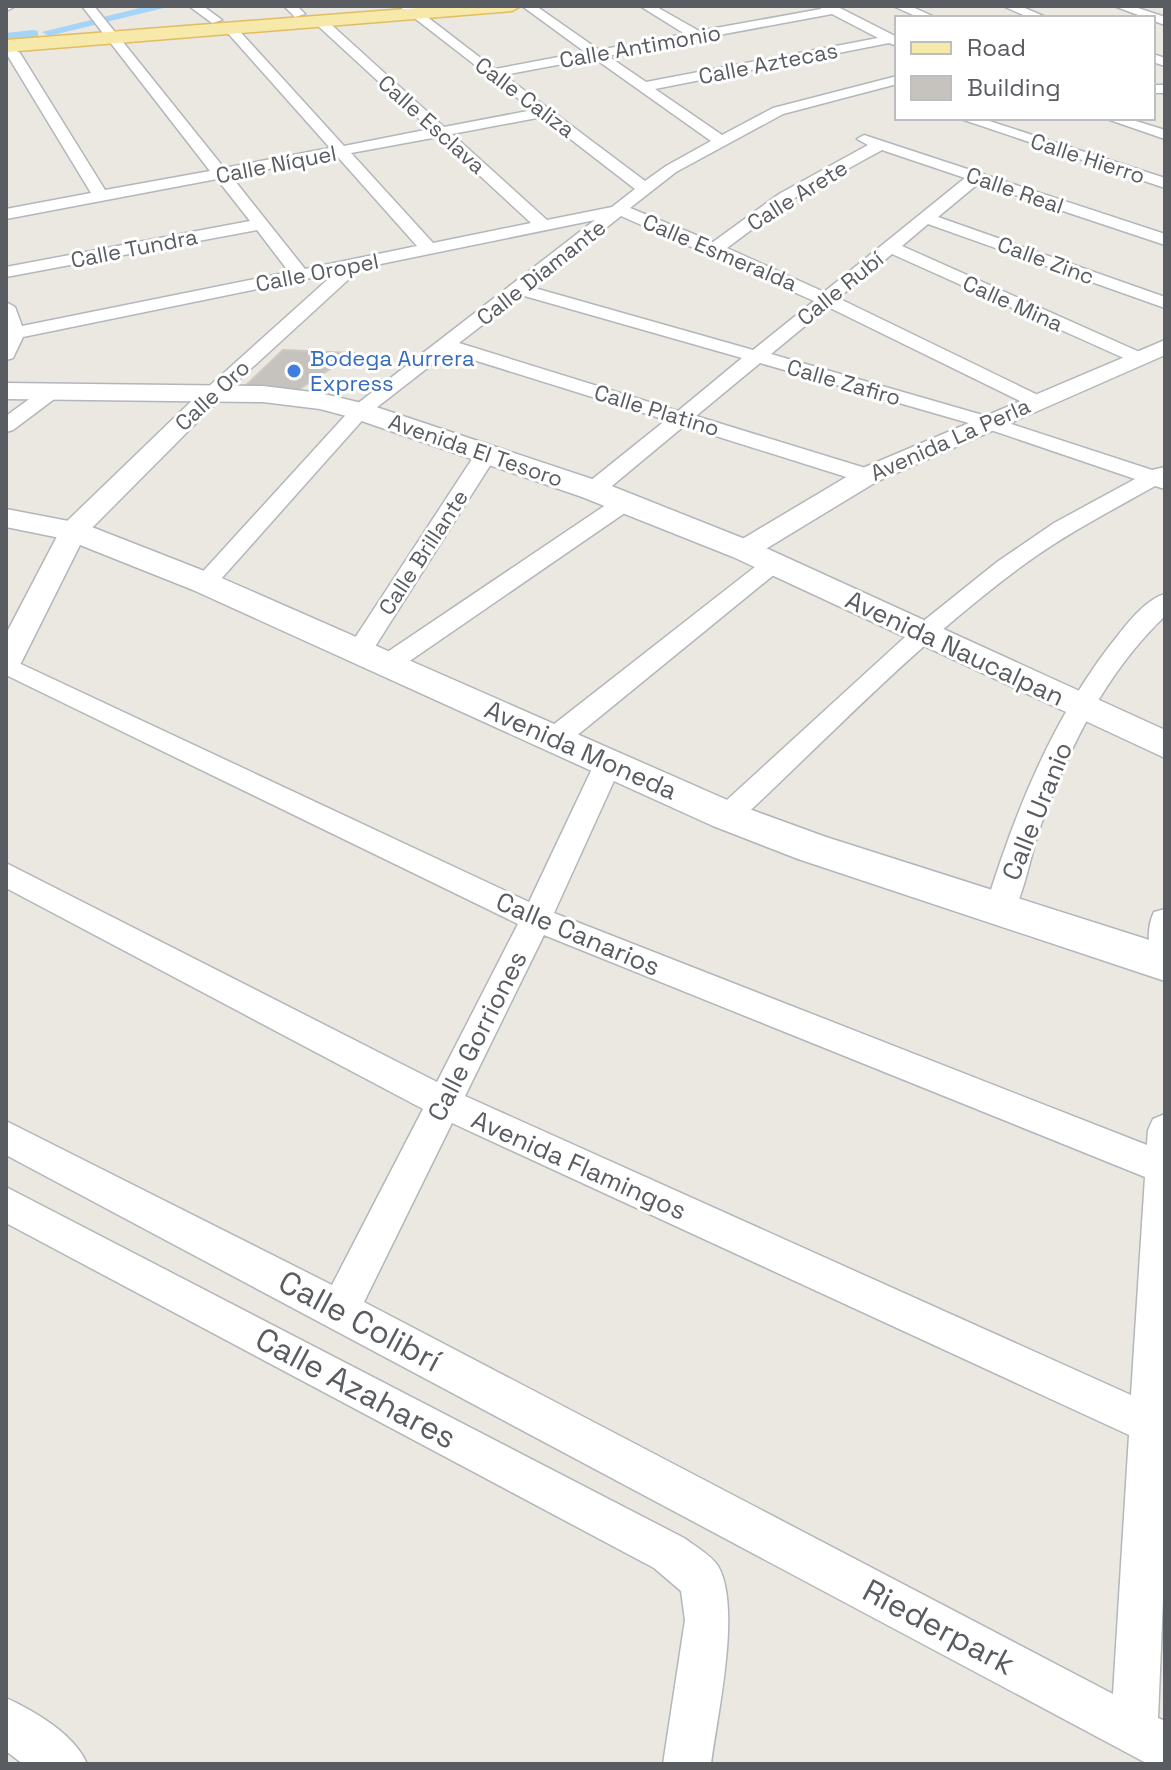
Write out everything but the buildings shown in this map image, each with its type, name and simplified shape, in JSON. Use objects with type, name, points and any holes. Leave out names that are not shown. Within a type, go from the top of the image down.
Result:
[{"type":"main road","points":[[223,24],[294,10],[512,6]]},
{"type":"main road","points":[[8,47],[108,28],[320,21],[408,8]]},
{"type":"main road","points":[[8,47],[53,43],[108,28]]},
{"type":"main road","name":"Avenida El Tesoro","points":[[6,391],[263,394],[320,401],[360,411],[593,490],[759,557]]},
{"type":"main road","name":"Avenida Moneda","points":[[6,518],[73,531],[205,583],[727,816],[1165,963]]},
{"type":"main road","name":"Avenida Naucalpan","points":[[759,557],[1165,745]]},
{"type":"street","points":[[88,6],[301,275]]},
{"type":"street","points":[[195,6],[223,24],[344,152],[429,249]]},
{"type":"street","points":[[528,6],[719,140]]},
{"type":"street","points":[[646,6],[710,43]]},
{"type":"street","points":[[899,6],[926,16]]},
{"type":"street","points":[[1009,6],[1036,16]]},
{"type":"street","points":[[1120,6],[1145,16]]},
{"type":"street","name":"Calle Caliza","points":[[408,8],[645,189]]},
{"type":"street","points":[[829,8],[894,41]]},
{"type":"street","name":"Calle Antimonio","points":[[493,73],[829,8]]},
{"type":"street","name":"Calle Esclava","points":[[320,21],[544,226]]},
{"type":"street","name":"Calle Aztecas","points":[[644,87],[894,41]]},
{"type":"street","points":[[8,47],[101,196]]},
{"type":"street","points":[[736,59],[773,80]]},
{"type":"street","name":"Calle Diamante","points":[[205,583],[360,411],[448,346],[671,169],[719,140],[804,104],[895,80]]},
{"type":"street","points":[[872,86],[895,93]]},
{"type":"street","name":"Calle Níquel","points":[[6,214],[546,112]]},
{"type":"street","name":"Calle Hierro","points":[[971,120],[1165,183]]},
{"type":"street","points":[[1117,120],[1165,135]]},
{"type":"street","name":"Calle Real","points":[[872,142],[1165,240]]},
{"type":"street","name":"Calle Arete","points":[[716,248],[785,197],[872,142]]},
{"type":"street","name":"Calle Rubí","points":[[593,490],[976,177]]},
{"type":"street","name":"Calle Oropel","points":[[9,318],[301,275],[620,210]]},
{"type":"street","name":"Calle Esmeralda","points":[[620,210],[716,248],[827,299],[1035,401]]},
{"type":"street","name":"Calle Zinc","points":[[926,218],[1165,303]]},
{"type":"street","name":"Calle Tundra","points":[[6,272],[261,224]]},
{"type":"street","name":"Calle Mina","points":[[890,247],[1137,358]]},
{"type":"street","name":"Calle Oro","points":[[6,664],[73,531],[213,393],[354,264]]},
{"type":"street","name":"Calle Zafiro","points":[[520,289],[986,422],[1161,478]]},
{"type":"street","points":[[6,354],[12,347],[9,318]]},
{"type":"street","name":"Calle Platino","points":[[448,346],[867,476]]},
{"type":"street","name":"Avenida La Perla","points":[[759,557],[867,476],[1165,347]]},
{"type":"street","points":[[6,426],[50,393]]},
{"type":"street","name":"Calle Brillante","points":[[375,657],[487,453]]},
{"type":"street","points":[[727,816],[925,633],[1005,567],[1062,528],[1161,478]]},
{"type":"street","points":[[375,657],[624,503]]},
{"type":"street","points":[[554,739],[759,557]]},
{"type":"street","name":"Calle Uranio","points":[[1000,909],[1016,849],[1081,707],[1117,649],[1165,602]]},
{"type":"street","name":"Calle Canarios","points":[[6,664],[536,919],[1164,1156]]},
{"type":"street","name":"Calle Gorriones","points":[[340,1310],[536,919],[609,761]]},
{"type":"street","name":"Avenida Flamingos","points":[[6,874],[444,1103],[1158,1428]]},
{"type":"street","points":[[1165,921],[1165,951]]},
{"type":"street","name":"Calle Colibrí","points":[[6,1137],[713,1507]]},
{"type":"street","points":[[1149,1738],[1164,1156]]},
{"type":"street","name":"Calle Azahares","points":[[6,1204],[669,1553],[701,1579],[707,1620],[687,1764]]},
{"type":"street","name":"Riederpark","points":[[713,1507],[1149,1738]]},
{"type":"street","points":[[6,1722],[63,1764]]},
{"type":"waterway","points":[[49,32],[166,6]]},
{"type":"waterway","points":[[6,37],[33,34]]},
{"type":"place","name":"Bodega Aurrera Express","points":[[294,371]]}]
